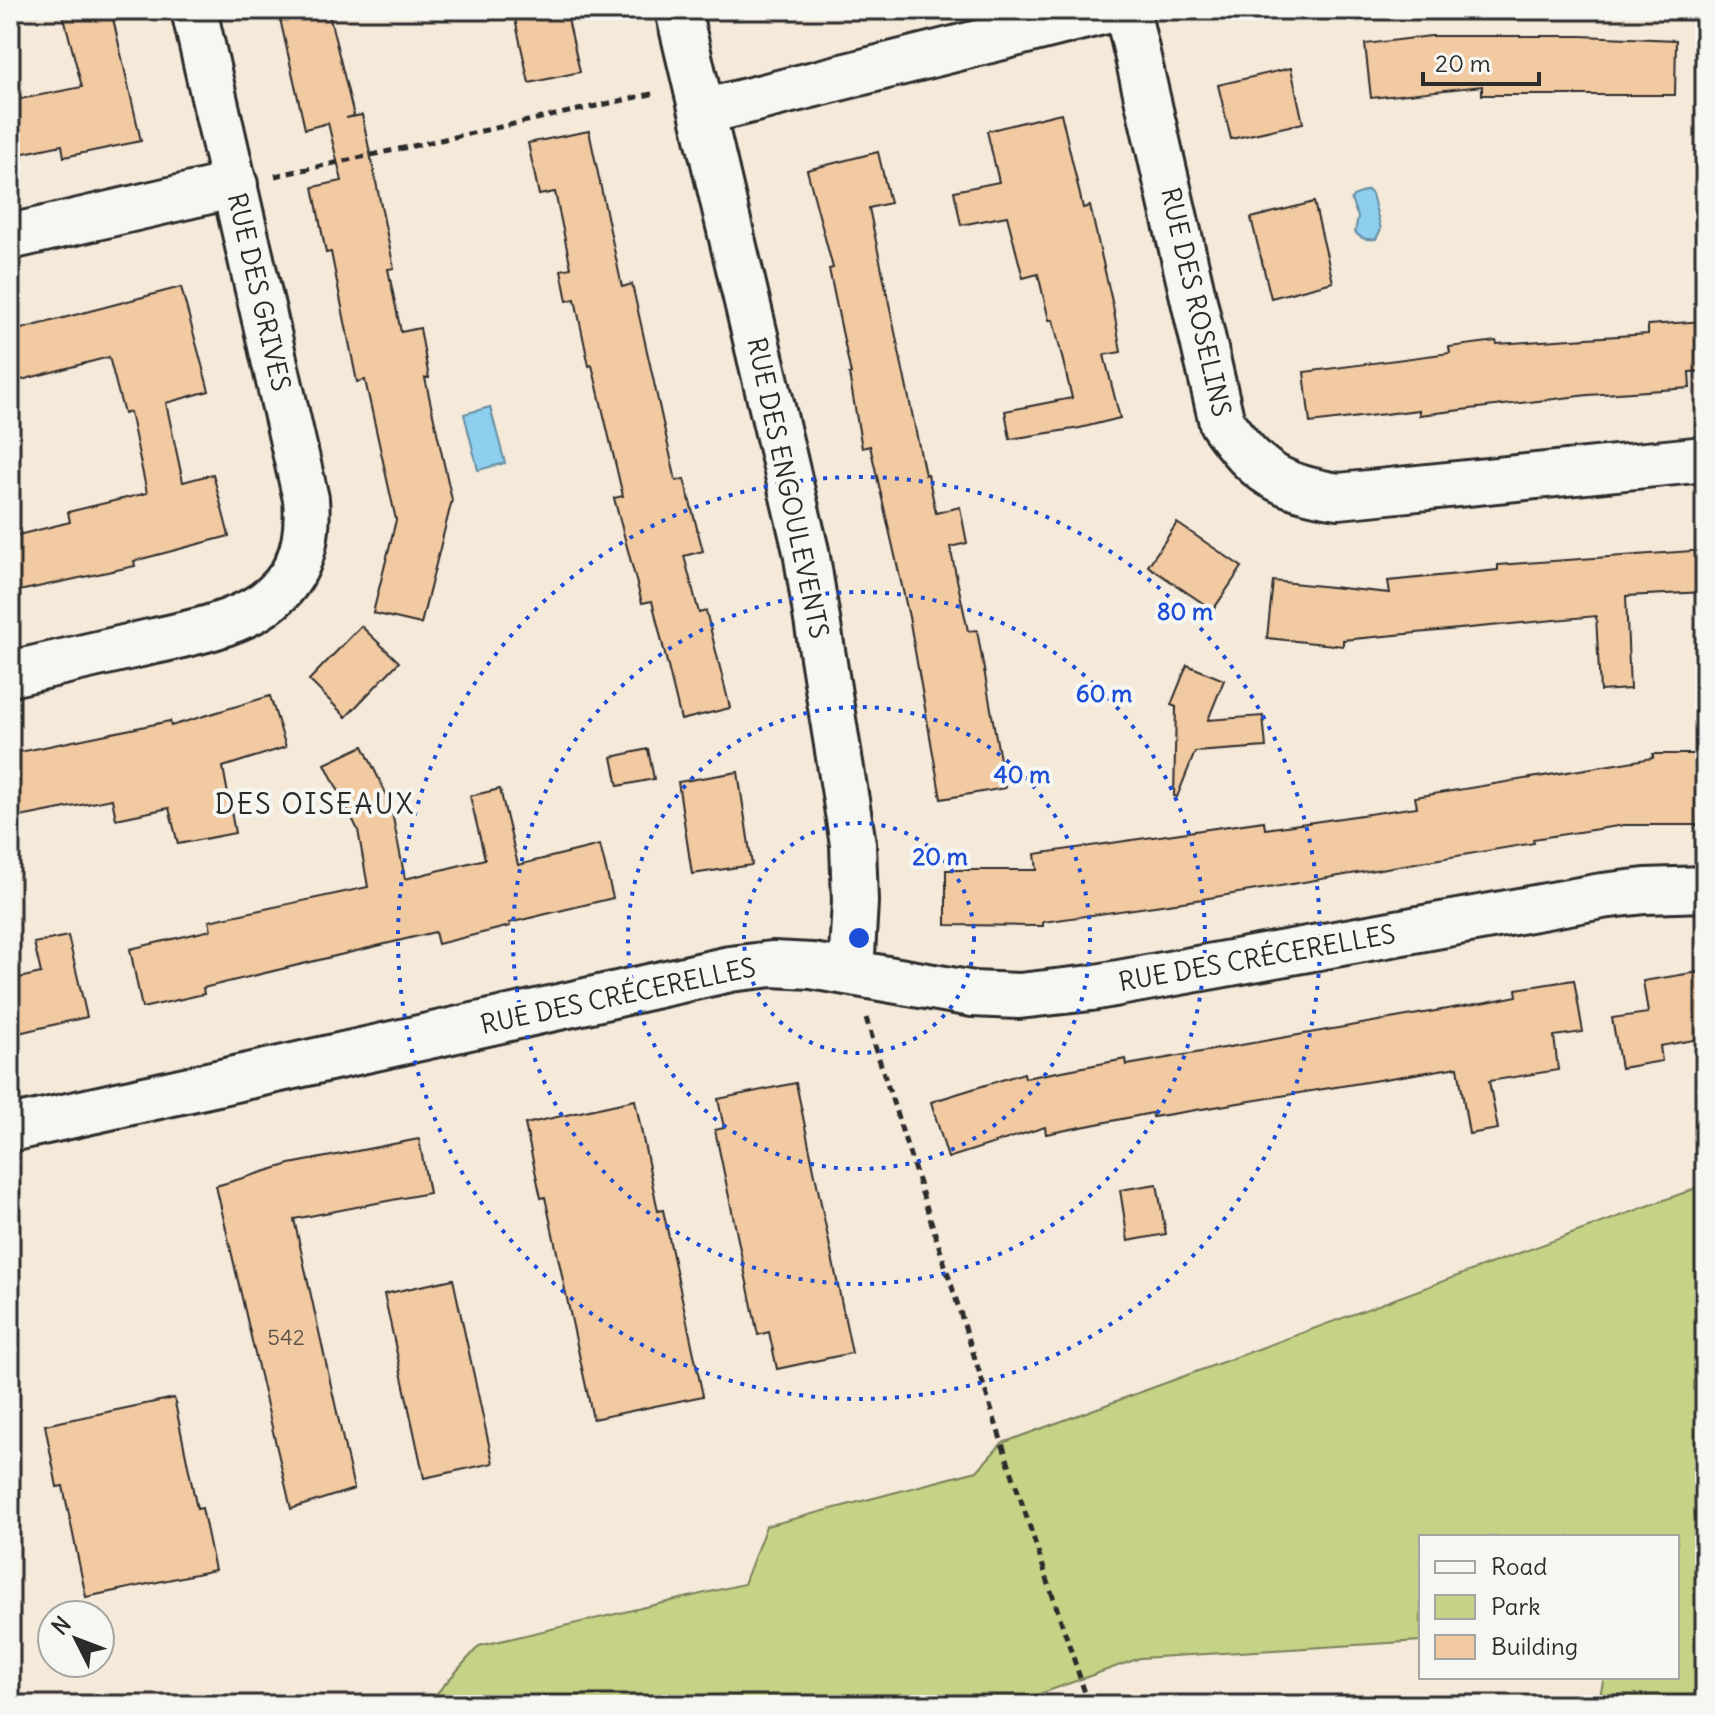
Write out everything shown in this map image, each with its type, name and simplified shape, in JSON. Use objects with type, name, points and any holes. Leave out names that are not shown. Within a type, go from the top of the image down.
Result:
[{"type":"street","name":"RUE DES GRIVES","points":[[10,674],[221,626],[263,605],[294,573],[303,549],[308,526],[306,499],[194,10]]},
{"type":"street","name":"RUE DES ENGOULEVENTS","points":[[678,10],[803,537],[818,618],[853,844],[855,902],[851,972]]},
{"type":"street","points":[[700,98],[1110,10]]},
{"type":"street","name":"RUE DES ROSELINS","points":[[1127,10],[1222,423],[1242,453],[1270,475],[1303,491],[1339,496],[1705,459]]},
{"type":"street","points":[[10,237],[235,185]]},
{"type":"street","name":"RUE DES CRÉCERELLES","points":[[10,1129],[688,977],[772,964],[812,966],[973,994],[1019,996],[1069,992],[1602,896],[1705,889]]},
{"type":"path","points":[[235,185],[700,98]]},
{"type":"path","points":[[851,972],[1089,1705]]},
{"type":"green space","points":[[1705,1185],[1705,1705],[1598,1705],[1604,1679],[1679,1679],[1679,1535],[1419,1535],[1419,1641],[1140,1658],[1009,1705],[419,1705],[429,1702],[479,1646],[744,1584],[766,1526],[977,1471],[1002,1443]]},
{"type":"water","points":[[1368,190],[1372,194],[1381,229],[1376,239],[1364,238],[1355,232],[1358,217],[1351,200],[1353,196]]},
{"type":"water","points":[[490,407],[505,463],[478,470],[464,414]]},
{"type":"building","points":[[62,10],[111,10],[141,141],[64,157],[62,145],[10,156],[10,101],[82,87]]},
{"type":"building","points":[[278,10],[328,10],[354,116],[346,118],[362,115],[394,268],[388,269],[401,332],[420,328],[429,378],[425,378],[452,500],[421,624],[373,613],[396,520],[365,380],[357,382],[331,252],[326,253],[313,187],[342,181],[328,123],[305,129]]},
{"type":"building","points":[[513,10],[566,10],[580,72],[529,83]]},
{"type":"building","points":[[1431,36],[1581,36],[1676,40],[1675,95],[1482,95],[1482,86],[1371,98],[1365,44]]},
{"type":"building","points":[[1291,68],[1303,123],[1231,139],[1218,85]]},
{"type":"building","points":[[1061,113],[1083,208],[1090,206],[1113,306],[1121,352],[1104,355],[1120,418],[1010,439],[1005,411],[1072,398],[1038,274],[1023,278],[1007,216],[961,225],[954,191],[999,182],[987,131]]},
{"type":"building","points":[[589,131],[622,287],[632,284],[676,481],[684,479],[703,551],[684,556],[699,613],[706,611],[730,708],[681,720],[652,601],[642,603],[614,498],[623,496],[575,299],[567,301],[561,270],[571,268],[555,192],[539,195],[528,143]]},
{"type":"building","points":[[878,152],[890,203],[869,208],[925,475],[928,474],[936,513],[960,507],[967,543],[950,547],[968,631],[977,630],[1005,788],[941,799],[909,617],[870,446],[862,448],[851,374],[829,269],[833,268],[807,170]]},
{"type":"building","points":[[1314,202],[1333,282],[1271,298],[1251,218]]},
{"type":"building","points":[[181,287],[209,391],[166,403],[183,482],[213,474],[229,536],[134,561],[135,566],[10,593],[10,537],[70,522],[68,512],[147,493],[130,412],[124,414],[109,357],[10,383],[10,332]]},
{"type":"building","points":[[1705,321],[1705,371],[1689,372],[1690,388],[1588,395],[1419,415],[1419,410],[1310,423],[1304,372],[1450,353],[1449,347],[1496,341],[1497,344],[1648,334],[1648,325]]},
{"type":"building","points":[[1177,523],[1242,567],[1213,610],[1148,566]]},
{"type":"building","points":[[1705,550],[1705,592],[1626,596],[1630,689],[1600,691],[1596,616],[1343,640],[1343,646],[1267,638],[1273,581],[1390,593],[1388,581],[1498,570],[1498,565]]},
{"type":"building","points":[[361,626],[399,662],[346,717],[309,680]]},
{"type":"building","points":[[1187,665],[1224,680],[1208,720],[1263,716],[1266,747],[1195,752],[1177,797],[1174,796],[1176,707],[1171,705]]},
{"type":"building","points":[[270,696],[286,747],[223,767],[235,833],[178,844],[169,808],[116,819],[112,799],[10,819],[10,754],[170,721],[171,726]]},
{"type":"building","points":[[363,746],[390,802],[405,879],[485,859],[470,796],[500,789],[518,865],[600,845],[613,898],[438,944],[435,932],[203,988],[204,994],[142,1008],[130,949],[211,930],[209,921],[368,887],[358,830],[325,764]]},
{"type":"building","points":[[648,749],[654,779],[618,786],[612,757]]},
{"type":"building","points":[[1653,754],[1705,754],[1705,825],[1624,825],[1203,899],[1043,922],[1043,926],[946,925],[946,870],[1037,870],[1035,854],[1264,821],[1265,829],[1417,807],[1415,797],[1653,758]]},
{"type":"building","points":[[738,772],[752,865],[692,874],[678,782]]},
{"type":"building","points":[[68,936],[87,1017],[14,1034],[10,1014],[10,980],[41,973],[34,943]]},
{"type":"building","points":[[1705,971],[1705,1038],[1660,1046],[1662,1061],[1621,1068],[1612,1018],[1648,1013],[1643,981]]},
{"type":"building","points":[[1574,980],[1583,1032],[1554,1036],[1558,1070],[1489,1081],[1498,1129],[1469,1134],[1458,1067],[1153,1117],[1152,1113],[1046,1134],[1045,1127],[948,1158],[931,1102],[1024,1073],[1025,1078],[1126,1059],[1127,1065],[1487,1002],[1517,996],[1516,989]]},
{"type":"building","points":[[796,1083],[852,1353],[777,1369],[769,1332],[758,1335],[715,1130],[724,1128],[718,1099]]},
{"type":"building","points":[[635,1100],[658,1211],[663,1210],[703,1396],[593,1419],[545,1197],[541,1198],[525,1124]]},
{"type":"building","points":[[419,1139],[429,1193],[294,1219],[354,1489],[291,1509],[216,1186],[290,1164]]},
{"type":"building","points":[[1157,1184],[1166,1234],[1128,1241],[1120,1190]]},
{"type":"building","points":[[453,1279],[493,1463],[424,1478],[384,1294]]},
{"type":"building","points":[[174,1398],[197,1509],[202,1508],[215,1570],[86,1597],[63,1486],[57,1487],[45,1425]]},
{"type":"district","name":"DES OISEAUX","points":[[315,804]]}]
